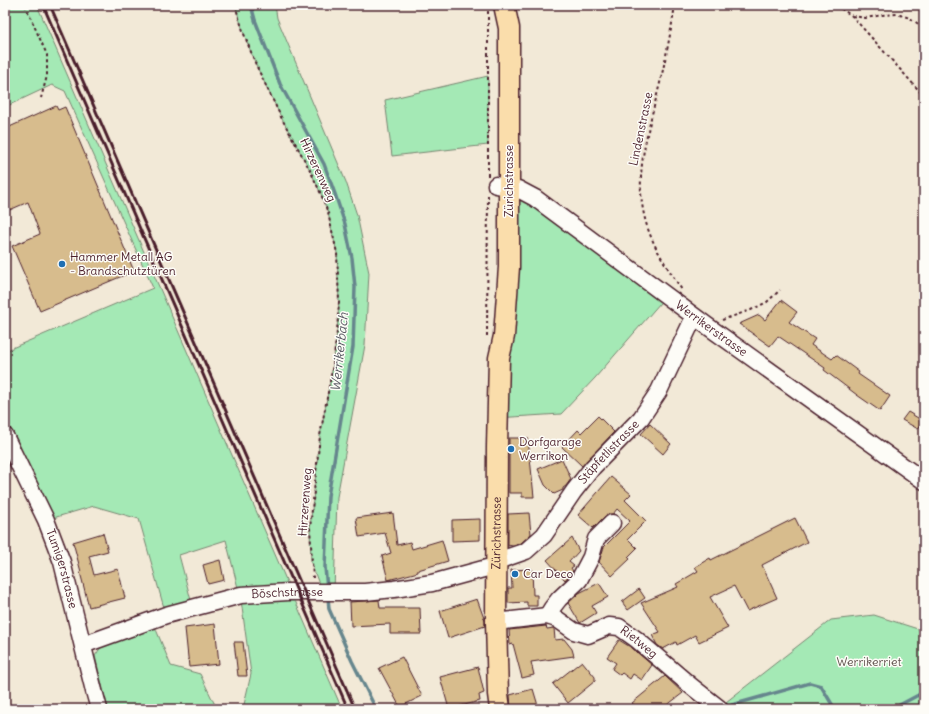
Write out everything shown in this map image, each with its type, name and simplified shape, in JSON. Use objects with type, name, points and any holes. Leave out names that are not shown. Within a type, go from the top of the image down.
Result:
[{"type":"main road","name":"Zürichstrasse","points":[[500,709],[498,694],[496,622],[496,447],[499,358],[496,344],[495,186],[498,29],[502,5]]},
{"type":"street","name":"Werrikerstrasse","points":[[495,186],[535,198],[700,321],[924,481]]},
{"type":"street","name":"Stäpfetlistrasse","points":[[496,564],[503,559],[526,552],[544,535],[574,491],[594,467],[641,418],[659,391],[700,321]]},
{"type":"street","name":"Tumigerstrasse","points":[[5,436],[55,542],[62,562],[99,709]]},
{"type":"street","points":[[496,622],[548,616],[559,599],[579,580],[590,557],[596,539],[612,523]]},
{"type":"street","name":"Böschstrasse","points":[[83,645],[166,615],[241,595],[365,592],[394,589],[432,583],[487,568],[496,564]]},
{"type":"street","name":"Rietweg","points":[[548,616],[557,619],[574,631],[588,635],[609,626],[619,627],[636,639],[719,708]]},
{"type":"path","points":[[25,5],[47,56],[47,76],[41,98]]},
{"type":"path","name":"Hirzerenweg","points":[[235,5],[258,70],[321,194],[330,220],[337,253],[339,302],[337,331],[333,365],[320,436],[310,528],[312,563],[324,592]]},
{"type":"path","points":[[487,336],[495,186],[488,5]]},
{"type":"path","name":"Lindenstrasse","points":[[675,5],[669,45],[644,144],[641,191],[645,218],[653,241],[658,252],[686,295]]},
{"type":"path","points":[[836,5],[852,16],[924,96]]},
{"type":"path","points":[[852,16],[866,18],[897,14],[910,18],[924,28]]},
{"type":"path","points":[[700,321],[751,310],[767,302],[780,290]]},
{"type":"green space","points":[[5,5],[37,5],[342,709],[243,709],[251,674],[241,600],[226,540],[179,555],[193,608],[166,615],[139,519],[94,506],[46,520],[5,436],[5,351],[153,288],[65,91],[52,85],[5,107]]},
{"type":"green space","points":[[235,5],[275,5],[277,18],[346,182],[357,215],[369,273],[365,345],[337,497],[334,592],[322,592],[311,563],[310,528],[320,436],[333,365],[337,331],[339,302],[337,253],[328,213],[321,194],[256,65]]},
{"type":"green space","points":[[488,76],[488,145],[392,156],[385,100]]},
{"type":"green space","points":[[509,187],[667,295],[595,378],[561,414],[496,418]]},
{"type":"green space","name":"Werrikerriet","points":[[874,615],[924,631],[924,709],[717,709],[831,620]]},
{"type":"green space","points":[[153,622],[171,666],[200,674],[217,709],[108,709],[95,656],[103,644]]},
{"type":"building","points":[[56,106],[58,110],[65,107],[134,271],[40,311],[12,246],[40,234],[28,202],[5,212],[5,129]]},
{"type":"building","points":[[781,300],[797,312],[789,322],[815,339],[811,345],[832,359],[836,355],[859,372],[858,374],[890,396],[880,411],[824,370],[825,368],[778,336],[770,346],[739,324],[759,315],[765,320]]},
{"type":"building","points":[[908,412],[923,421],[918,429],[902,420]]},
{"type":"building","points":[[598,416],[614,432],[582,466],[562,447],[578,430],[581,433]]},
{"type":"building","points":[[650,424],[671,444],[663,454],[641,434]]},
{"type":"building","points":[[509,438],[528,438],[534,497],[522,497],[522,493],[509,493]]},
{"type":"building","points":[[562,459],[571,479],[563,490],[554,494],[545,485],[538,469]]},
{"type":"building","points":[[611,477],[631,494],[625,500],[646,521],[628,539],[637,548],[628,557],[630,559],[612,576],[599,562],[604,547],[630,521],[617,509],[613,514],[605,516],[593,528],[578,515]]},
{"type":"building","points":[[393,513],[397,545],[410,542],[412,549],[442,540],[448,561],[418,570],[418,572],[388,580],[382,556],[391,553],[385,533],[359,537],[356,518]]},
{"type":"building","points":[[529,513],[531,534],[521,543],[508,546],[508,514]]},
{"type":"building","points":[[795,518],[807,542],[762,565],[777,598],[747,611],[734,586],[710,597],[728,628],[699,642],[695,635],[677,645],[676,642],[663,649],[657,645],[652,635],[660,632],[641,603],[678,587],[676,584],[698,571],[695,567],[710,558],[711,560]]},
{"type":"building","points":[[480,519],[480,540],[452,541],[452,520]]},
{"type":"building","points":[[103,533],[108,551],[89,556],[94,575],[118,569],[125,598],[89,607],[73,542]]},
{"type":"building","points":[[572,538],[579,551],[569,562],[574,566],[571,568],[573,571],[565,580],[547,560]]},
{"type":"building","points":[[220,560],[224,580],[208,584],[203,565]]},
{"type":"building","points":[[532,569],[533,595],[537,595],[537,606],[527,606],[527,602],[508,603],[508,588],[512,588],[511,570]]},
{"type":"building","points":[[599,583],[608,597],[592,606],[596,613],[580,623],[568,603],[579,593]]},
{"type":"building","points":[[639,589],[645,598],[628,610],[622,602]]},
{"type":"building","points":[[477,599],[485,621],[485,626],[448,638],[440,611]]},
{"type":"building","points":[[379,600],[380,608],[420,608],[421,634],[390,634],[390,624],[351,626],[350,602]]},
{"type":"building","points":[[215,624],[219,664],[189,667],[185,628]]},
{"type":"building","points":[[546,626],[547,629],[554,628],[555,640],[564,639],[572,649],[574,656],[531,662],[534,675],[522,678],[513,644],[510,645],[509,630]]},
{"type":"building","points":[[619,640],[632,648],[652,665],[642,680],[633,674],[630,679],[622,673],[620,675],[612,669],[616,663],[607,657]]},
{"type":"building","points":[[234,642],[243,642],[247,676],[238,676]]},
{"type":"building","points":[[402,657],[422,696],[400,707],[379,668]]},
{"type":"building","points":[[582,661],[595,677],[595,681],[568,703],[553,684]]},
{"type":"building","points":[[478,667],[484,693],[479,695],[480,701],[449,709],[440,677]]},
{"type":"building","points":[[665,676],[683,693],[662,709],[637,709],[632,703]]},
{"type":"building","points":[[533,689],[539,709],[511,709],[510,695]]},
{"type":"waterway","name":"Werrikerbach","points":[[251,5],[255,20],[280,84],[324,164],[345,224],[352,258],[355,287],[353,347],[328,496],[325,567],[327,589]]},
{"type":"waterway","name":"Werrikerbach","points":[[328,597],[329,609],[352,661],[376,709]]},
{"type":"waterway","points":[[732,705],[810,683],[821,686],[836,709]]},
{"type":"waterway","points":[[892,709],[924,692]]},
{"type":"railway","points":[[43,5],[348,709]]},
{"type":"railway","points":[[50,5],[355,709]]},
{"type":"place","name":"Hammer Metall AG - Brandschutztüren","points":[[62,264]]},
{"type":"place","name":"Dorfgarage Werrikon","points":[[511,449]]},
{"type":"place","name":"Car Deco","points":[[515,574]]}]
